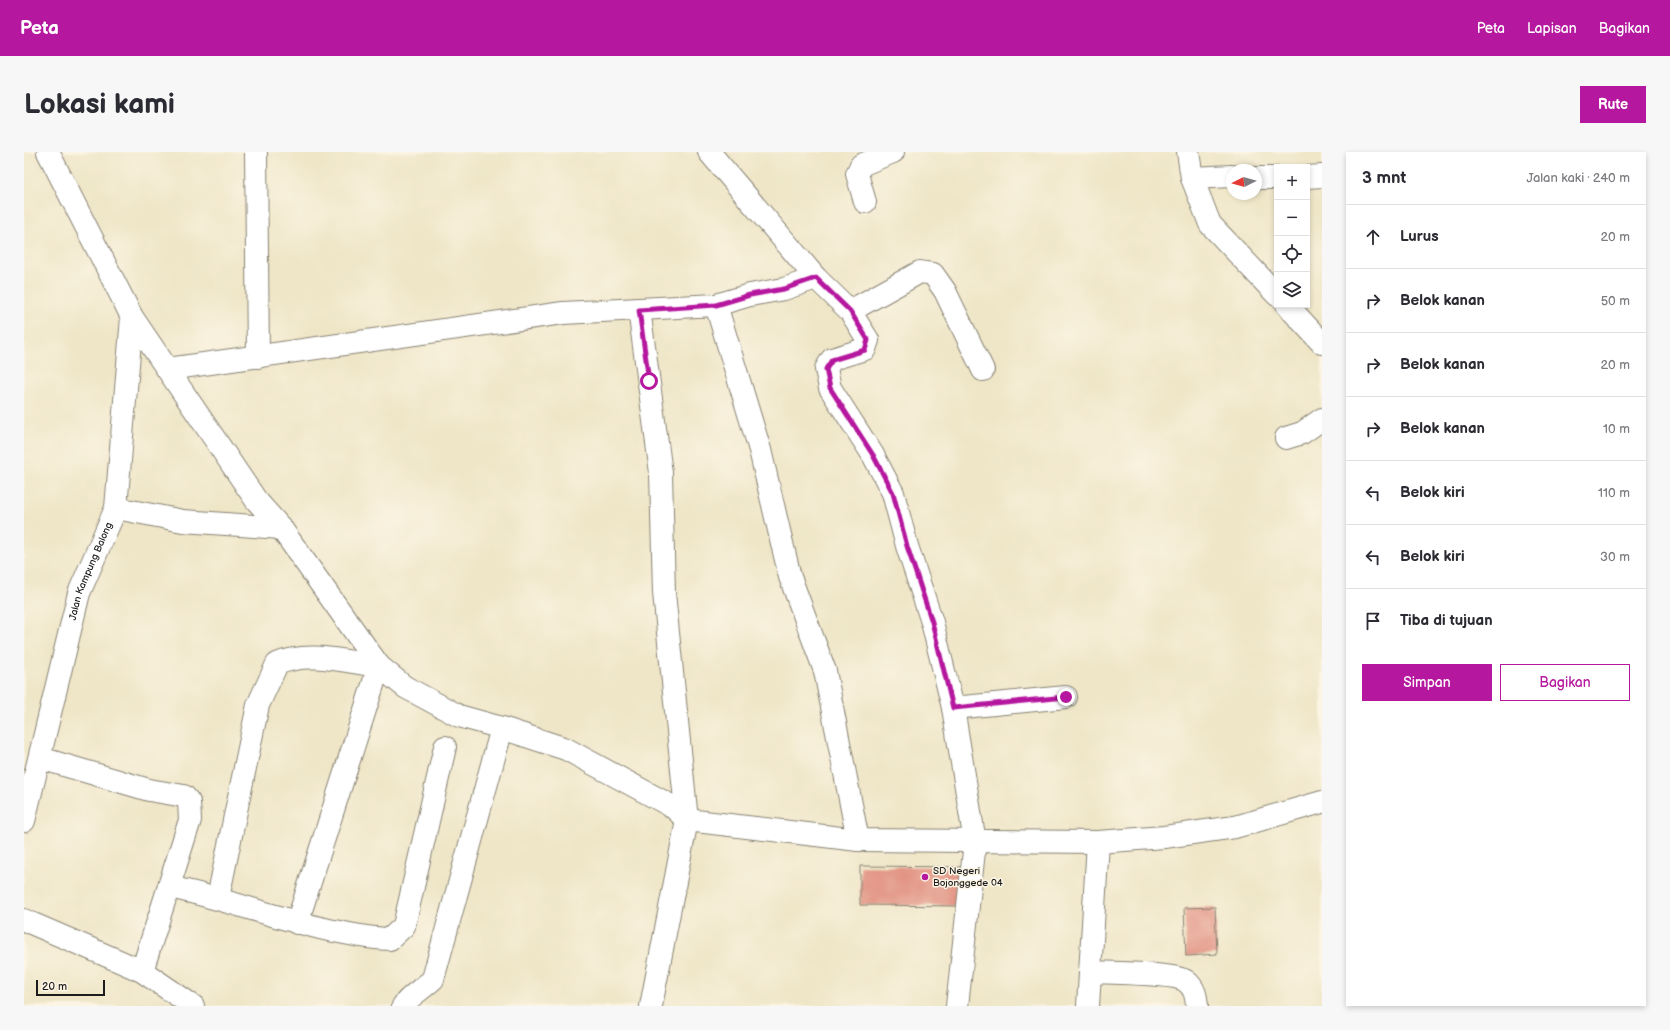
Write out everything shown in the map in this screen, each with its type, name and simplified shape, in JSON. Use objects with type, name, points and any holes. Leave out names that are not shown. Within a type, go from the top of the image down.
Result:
[{"type":"street","points":[[48,152],[132,317],[256,500],[281,528],[379,666],[405,687],[459,716],[502,728],[566,749],[673,807],[687,820],[858,840],[1098,842],[1164,837],[1235,826],[1322,802]]},
{"type":"street","points":[[256,152],[258,357]]},
{"type":"street","points":[[709,152],[816,278],[850,311],[868,340],[865,350],[832,360],[826,369],[830,388],[873,455],[893,493],[907,546],[932,622],[953,708],[976,842],[957,1006]]},
{"type":"street","points":[[865,202],[857,174],[861,165],[893,152]]},
{"type":"street","points":[[1188,152],[1192,178],[1210,224],[1274,292]]},
{"type":"street","points":[[1192,178],[1226,176]]},
{"type":"street","points":[[1310,177],[1322,176]]},
{"type":"street","points":[[1262,178],[1274,178]]},
{"type":"street","points":[[850,311],[920,272],[933,274],[945,292],[983,370]]},
{"type":"street","points":[[168,369],[563,313],[716,305],[750,295],[784,289],[816,278]]},
{"type":"street","points":[[716,305],[760,450],[790,577],[825,671],[858,840]]},
{"type":"street","points":[[1289,308],[1322,343]]},
{"type":"street","points":[[639,310],[661,473],[664,593],[687,820],[651,1006]]},
{"type":"street","name":"Jalan Kampung Balong","points":[[24,821],[28,781],[40,758],[79,593],[116,508],[132,317]]},
{"type":"street","points":[[1286,438],[1302,433],[1322,419]]},
{"type":"street","points":[[116,508],[182,522],[281,528]]},
{"type":"street","points":[[218,898],[258,705],[277,664],[291,658],[306,657],[379,666]]},
{"type":"street","points":[[296,923],[379,666]]},
{"type":"street","points":[[953,708],[1066,697]]},
{"type":"street","points":[[403,1006],[407,999],[420,991],[433,979],[502,728]]},
{"type":"street","points":[[170,887],[191,891],[203,896],[218,898],[296,923],[372,939],[390,939],[404,926],[445,747]]},
{"type":"street","points":[[40,758],[148,790],[184,796],[189,802],[190,820],[170,887],[142,971]]},
{"type":"street","points":[[1088,1006],[1098,842]]},
{"type":"street","points":[[24,920],[142,971],[194,1006]]},
{"type":"street","points":[[1090,972],[1170,976],[1186,980],[1196,993],[1197,1006]]},
{"type":"building","points":[[860,866],[965,867],[965,906],[860,905]]},
{"type":"building","points":[[1215,907],[1217,954],[1186,956],[1184,908]]},
{"type":"place","name":"SD Negeri Bojonggede 04","points":[[925,877]]},
{"type":"route","points":[[649,381],[639,310],[716,305],[750,295],[784,289],[816,278],[850,311],[868,340],[865,350],[832,360],[826,369],[830,388],[873,455],[893,493],[907,546],[932,622],[953,708],[1066,697]]}]
